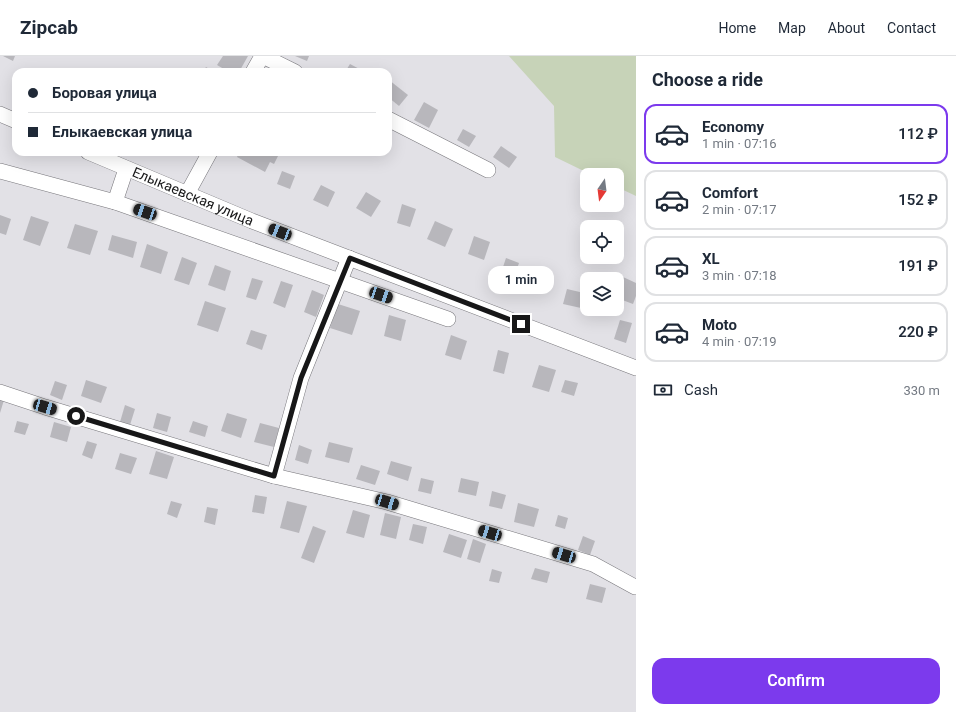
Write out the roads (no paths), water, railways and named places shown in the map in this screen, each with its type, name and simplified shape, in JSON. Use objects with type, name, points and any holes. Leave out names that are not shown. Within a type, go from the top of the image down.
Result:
[{"type":"street","points":[[255,68],[262,56],[286,68]]},
{"type":"street","points":[[0,114],[12,119]]},
{"type":"street","points":[[392,121],[488,170]]},
{"type":"street","name":"Елыкаевская улица","points":[[97,156],[252,221],[636,368]]},
{"type":"street","points":[[187,194],[208,156]]},
{"type":"street","points":[[115,202],[126,169]]},
{"type":"street","points":[[0,171],[115,202],[448,319]]},
{"type":"street","points":[[274,476],[301,378],[350,258]]},
{"type":"street","points":[[0,392],[274,476],[387,502],[593,564],[635,587]]}]
